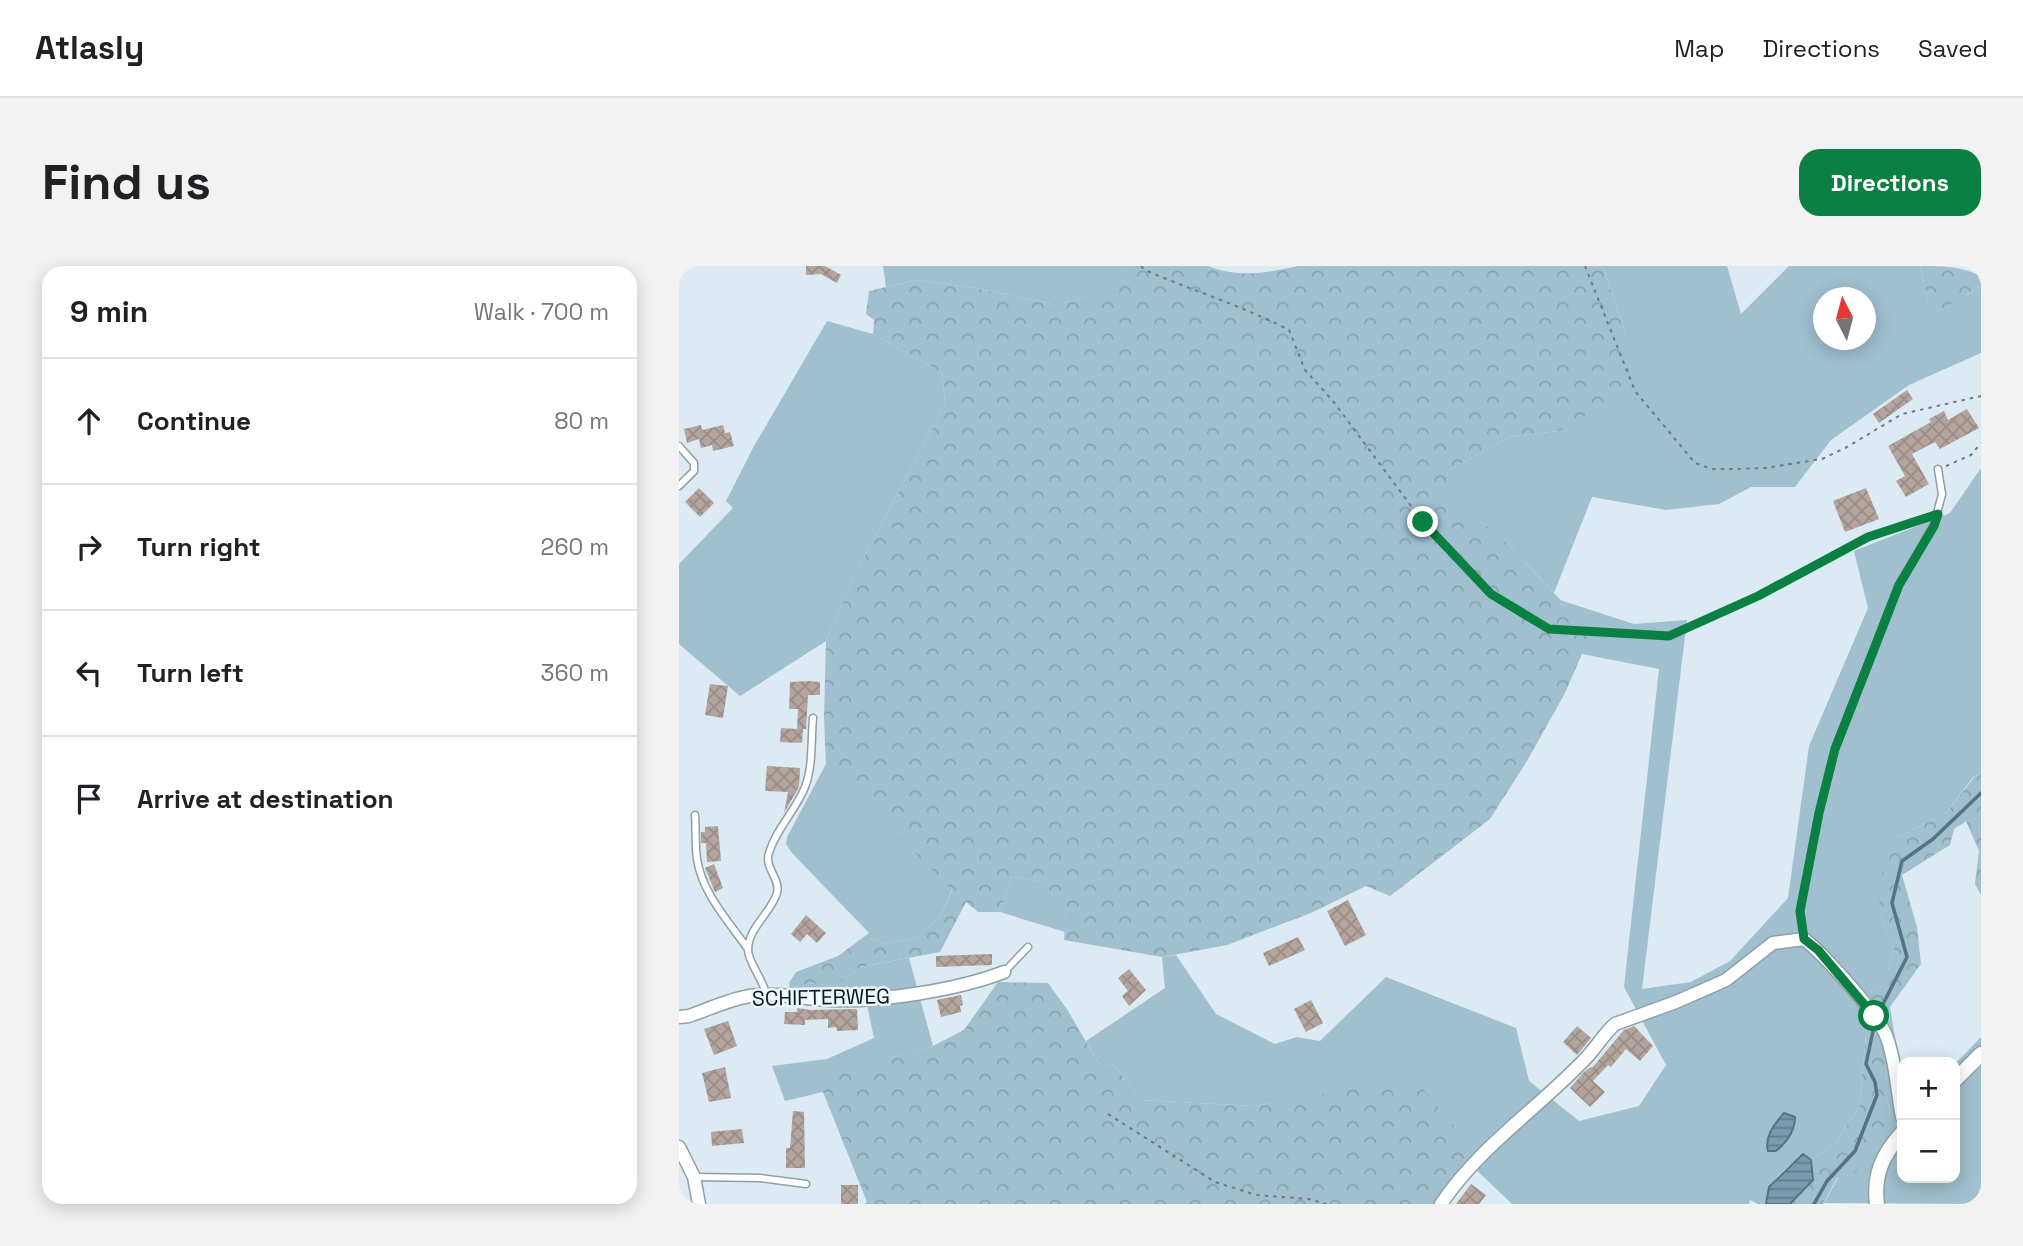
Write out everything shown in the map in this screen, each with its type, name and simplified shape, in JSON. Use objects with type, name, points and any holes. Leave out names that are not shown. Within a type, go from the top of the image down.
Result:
[{"type":"street","points":[[1441,1204],[1467,1172],[1588,1056],[1605,1032],[1615,1024],[1726,980],[1773,943],[1804,939],[1818,950],[1874,1016],[1887,1036],[1897,1090]]},
{"type":"street","name":"SCHIFTERWEG","points":[[679,1017],[747,996],[766,994],[829,1000],[866,1000],[931,990],[1004,972]]},
{"type":"street","points":[[1960,1075],[1981,1054]]},
{"type":"street","points":[[1877,1204],[1877,1177],[1882,1157],[1897,1139]]},
{"type":"street","points":[[679,1147],[694,1177],[699,1204]]},
{"type":"lane","points":[[679,446],[694,463],[694,471],[679,486]]},
{"type":"lane","points":[[1804,939],[1800,911],[1819,813],[1835,749],[1899,585],[1934,526],[1942,494],[1938,469]]},
{"type":"lane","points":[[748,949],[753,932],[777,893],[777,884],[768,865],[768,854],[804,790],[813,718]]},
{"type":"lane","points":[[695,815],[700,872],[710,895],[748,949],[750,960],[763,981],[766,994]]},
{"type":"lane","points":[[1004,972],[1028,947]]},
{"type":"lane","points":[[694,1177],[760,1178],[806,1184]]},
{"type":"path","points":[[1141,266],[1198,293],[1255,312],[1289,330],[1305,370],[1333,401],[1423,522],[1491,594],[1549,629],[1669,636],[1758,596],[1868,537],[1938,514]]},
{"type":"path","points":[[1585,266],[1635,391],[1695,463],[1712,469],[1765,468],[1822,459],[1902,414],[1981,396]]},
{"type":"path","points":[[1938,469],[1971,455],[1981,443]]},
{"type":"path","points":[[1108,1114],[1215,1182],[1256,1195],[1309,1199],[1326,1204]]},
{"type":"green space","points":[[883,266],[1129,266],[1118,288],[1056,305],[975,288],[917,280],[886,287]]},
{"type":"green space","points":[[1129,266],[1208,266],[1229,272],[1252,273],[1298,266],[1603,266],[1626,335],[1630,389],[1559,431],[1512,436],[1447,471],[1452,503],[1499,534],[1591,633],[1565,693],[1527,761],[1490,819],[1390,896],[1366,886],[1311,913],[1227,945],[1162,957],[1064,940],[1066,911],[1041,882],[1012,876],[1000,912],[978,912],[966,902],[940,952],[860,967],[836,986],[808,983],[799,988],[789,983],[796,972],[838,956],[865,936],[885,944],[916,938],[940,917],[952,890],[826,764],[826,641],[853,578],[945,404],[942,373],[873,334],[874,320],[866,314],[869,291],[917,280],[975,288],[1056,305],[1117,288]]},
{"type":"green space","points":[[1603,266],[1727,266],[1741,314],[1789,266],[1920,266],[1928,301],[1967,295],[1981,286],[1981,353],[1909,385],[1831,440],[1795,487],[1751,487],[1719,504],[1666,510],[1592,497],[1554,593],[1499,534],[1451,503],[1447,471],[1512,436],[1559,431],[1626,335]]},
{"type":"green space","points":[[1920,266],[1966,270],[1981,276],[1981,286],[1943,309],[1928,301]]},
{"type":"green space","points":[[827,321],[873,334],[942,373],[945,404],[853,578],[826,641],[740,696],[679,644],[679,564],[733,508],[726,501],[753,448]]},
{"type":"green space","points":[[1981,468],[1981,774],[1974,776],[1946,813],[1895,839],[1879,911],[1894,948],[1889,969],[1870,993],[1859,1107],[1835,1144],[1811,1160],[1803,1154],[1779,1176],[1770,1188],[1766,1204],[1750,1200],[1749,1204],[1512,1204],[1469,1163],[1415,1080],[1254,1106],[1141,1100],[1115,1066],[1098,1062],[1086,1041],[1165,988],[1162,957],[1176,955],[1216,1014],[1275,1044],[1297,1037],[1320,1041],[1386,977],[1516,1028],[1529,1081],[1579,1121],[1639,1106],[1666,1065],[1624,987],[1659,669],[1582,654],[1590,633],[1560,600],[1634,624],[1687,620],[1642,989],[1691,982],[1730,961],[1788,898],[1809,746],[1868,608],[1854,551],[1950,513]]},
{"type":"green space","points":[[826,764],[952,889],[940,917],[916,938],[885,944],[865,936],[869,933],[786,844],[787,837]]},
{"type":"green space","points":[[1981,774],[1981,895],[1975,884],[1979,851],[1966,821],[1954,829],[1950,845],[1902,875],[1917,927],[1921,964],[1890,1007],[1886,1088],[1891,1125],[1850,1179],[1837,1178],[1823,1204],[1790,1204],[1813,1180],[1811,1160],[1835,1144],[1859,1107],[1870,993],[1889,969],[1894,948],[1879,911],[1880,878],[1895,839],[1946,813],[1975,776]]},
{"type":"green space","points":[[1012,876],[1041,882],[1066,911],[1065,932],[1000,912]]},
{"type":"green space","points":[[909,958],[933,1046],[823,1076],[823,1092],[785,1101],[772,1066],[827,1059],[874,1038],[867,1005],[792,999],[789,983],[799,988],[808,983],[836,986],[860,967]]},
{"type":"green space","points":[[998,982],[1048,983],[1098,1062],[1115,1066],[1141,1100],[1254,1106],[1415,1079],[1477,1154],[1438,1204],[865,1204],[867,1202],[823,1092],[822,1076],[933,1046],[964,1030]]},
{"type":"green space","points":[[1890,1007],[1898,1057],[1897,1183],[1960,1183],[1960,1059],[1981,1037],[1981,1204],[1824,1203],[1838,1178],[1891,1125],[1886,1088]]},
{"type":"shaded area","points":[[1784,1113],[1795,1117],[1792,1132],[1776,1151],[1768,1151],[1769,1135]]},
{"type":"shaded area","points":[[1803,1154],[1811,1160],[1813,1180],[1790,1204],[1766,1204],[1769,1187]]},
{"type":"building","points":[[806,266],[825,266],[841,275],[837,283],[821,274],[806,275]]},
{"type":"building","points":[[1907,390],[1913,399],[1879,423],[1873,414]]},
{"type":"building","points":[[1967,409],[1979,428],[1940,449],[1935,442],[1912,454],[1929,484],[1906,497],[1896,481],[1905,476],[1888,446],[1931,422],[1929,419],[1944,411],[1948,420]]},
{"type":"building","points":[[701,425],[702,430],[723,425],[725,433],[730,432],[734,446],[713,451],[712,445],[701,448],[699,439],[687,443],[684,429]]},
{"type":"building","points":[[699,488],[714,503],[700,517],[685,502]]},
{"type":"building","points":[[1866,488],[1879,519],[1845,532],[1833,501]]},
{"type":"building","points":[[790,682],[820,682],[820,695],[808,695],[806,729],[803,729],[802,743],[780,742],[781,728],[797,729],[798,709],[789,709]]},
{"type":"building","points":[[710,684],[728,686],[723,718],[705,715]]},
{"type":"building","points":[[767,766],[800,768],[799,787],[784,813],[788,792],[765,791]]},
{"type":"building","points":[[718,826],[721,861],[707,862],[706,843],[701,843],[701,832],[705,832],[705,827]]},
{"type":"building","points":[[714,864],[723,888],[715,892],[705,868]]},
{"type":"building","points":[[1348,900],[1366,935],[1345,946],[1327,911]]},
{"type":"building","points":[[806,915],[826,933],[817,943],[807,934],[800,942],[791,934]]},
{"type":"building","points":[[1298,937],[1305,950],[1269,966],[1263,953]]},
{"type":"building","points":[[992,954],[992,965],[936,967],[936,956]]},
{"type":"building","points":[[1129,969],[1146,990],[1129,1006],[1122,996],[1128,991],[1118,978]]},
{"type":"building","points":[[961,995],[961,1012],[941,1017],[937,1000]]},
{"type":"building","points":[[1311,1000],[1323,1023],[1306,1032],[1294,1009]]},
{"type":"building","points":[[797,1008],[857,1009],[858,1030],[837,1031],[836,1027],[828,1028],[828,1019],[805,1020],[805,1025],[784,1024],[785,1012],[797,1012]]},
{"type":"building","points":[[728,1021],[737,1046],[714,1055],[704,1029]]},
{"type":"building","points":[[1577,1026],[1591,1038],[1577,1055],[1563,1042]]},
{"type":"building","points":[[1634,1026],[1653,1046],[1640,1061],[1626,1049],[1611,1067],[1608,1065],[1593,1081],[1605,1092],[1590,1107],[1570,1088],[1584,1072],[1592,1068],[1624,1030]]},
{"type":"building","points":[[725,1067],[731,1098],[709,1102],[702,1073]]},
{"type":"building","points":[[793,1111],[804,1112],[805,1168],[786,1168],[786,1148],[790,1148]]},
{"type":"building","points":[[742,1129],[744,1143],[712,1146],[711,1132]]},
{"type":"building","points":[[1471,1184],[1486,1195],[1479,1204],[1456,1204]]},
{"type":"building","points":[[841,1185],[858,1185],[858,1204],[841,1204]]},
{"type":"waterway","points":[[1882,1006],[1907,957],[1892,903],[1902,861],[1933,839],[1981,793]]},
{"type":"waterway","points":[[1814,1204],[1827,1181],[1855,1151],[1877,1095],[1875,1082],[1866,1064],[1873,1031]]},
{"type":"route","points":[[1423,522],[1491,594],[1549,629],[1669,636],[1758,596],[1868,537],[1938,514],[1934,526],[1899,585],[1885,626],[1845,719],[1819,813],[1800,911],[1804,939],[1818,950],[1874,1016]]}]
